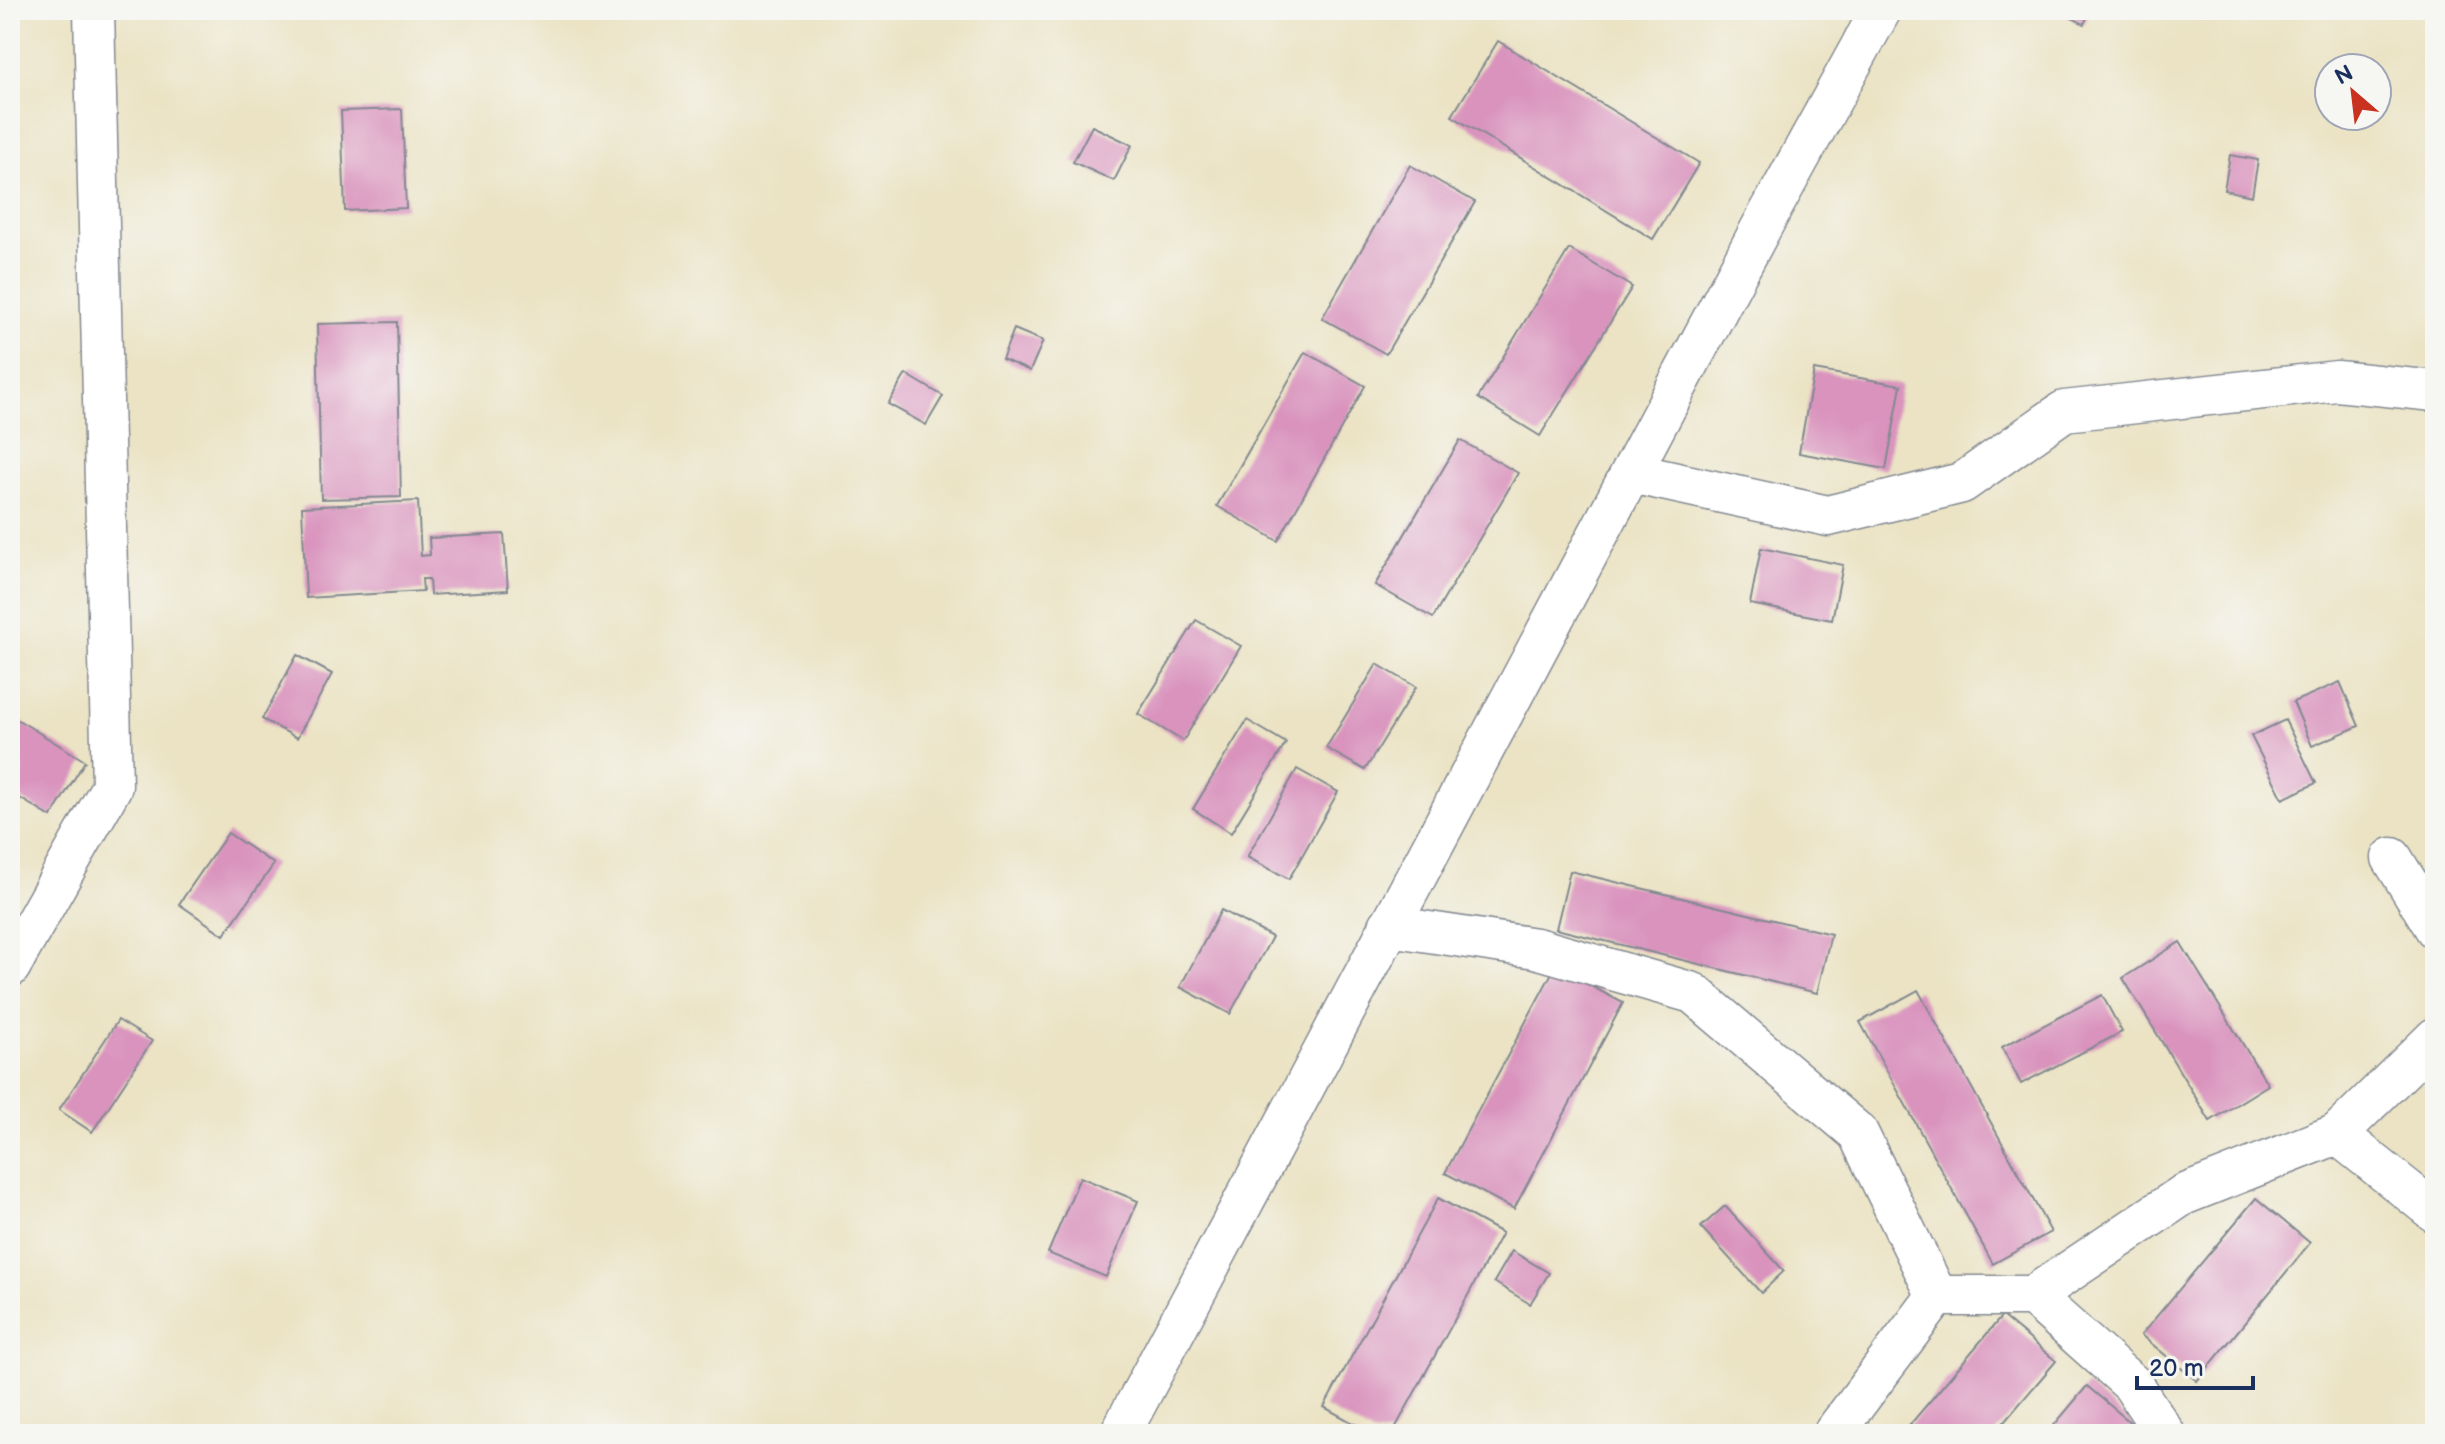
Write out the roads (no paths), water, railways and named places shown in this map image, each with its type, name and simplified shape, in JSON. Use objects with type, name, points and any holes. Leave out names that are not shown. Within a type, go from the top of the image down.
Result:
[{"type":"street","points":[[10,967],[112,786],[94,10]]},
{"type":"street","points":[[1120,1434],[1881,10]]},
{"type":"street","points":[[1631,473],[1828,516],[1962,483],[2064,411],[2337,381],[2435,391]]},
{"type":"street","points":[[2392,858],[2435,928]]},
{"type":"street","points":[[1389,926],[1536,948],[1693,993],[1858,1133],[1937,1296]]},
{"type":"street","points":[[1937,1296],[2033,1296],[2183,1195],[2337,1134],[2435,1038]]},
{"type":"street","points":[[2337,1134],[2435,1212]]},
{"type":"street","points":[[1833,1434],[1937,1296]]},
{"type":"street","points":[[2033,1296],[2132,1384],[2165,1434]]}]
